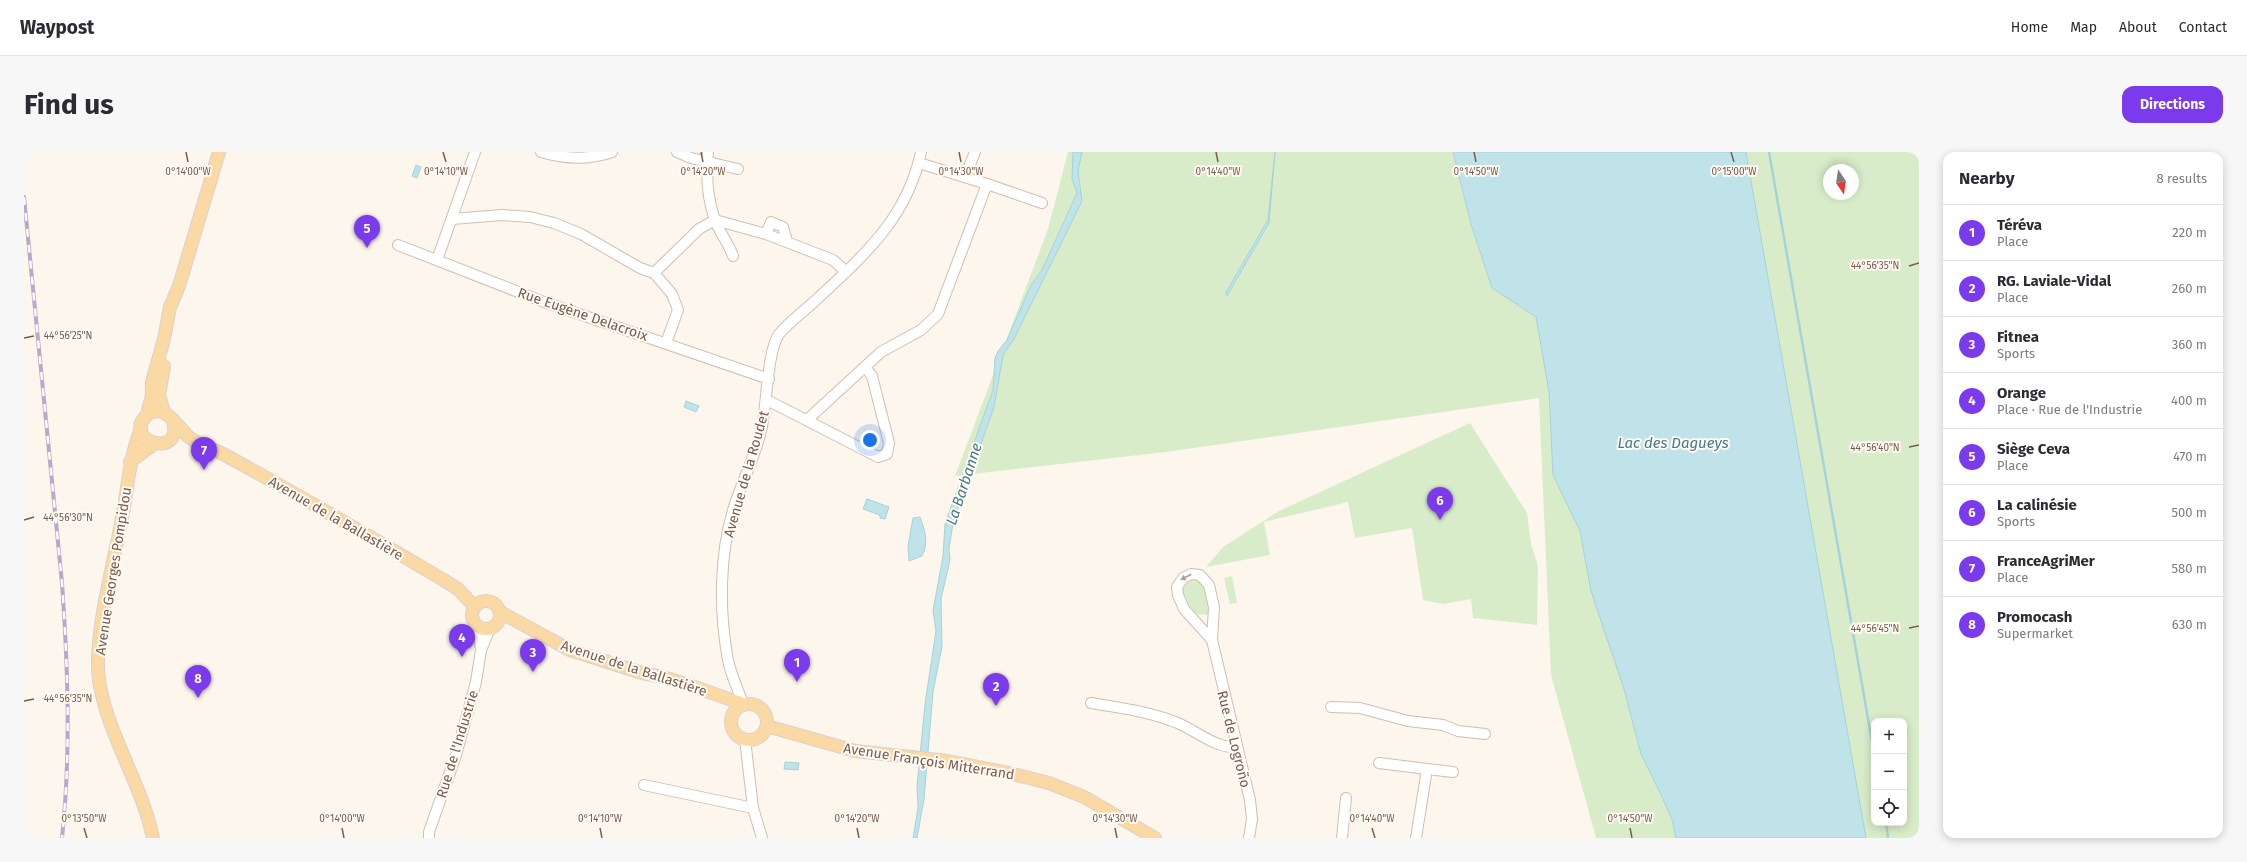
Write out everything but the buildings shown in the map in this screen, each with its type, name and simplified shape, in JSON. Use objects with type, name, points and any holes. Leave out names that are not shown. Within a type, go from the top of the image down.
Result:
[{"type":"main road","points":[[130,462],[142,451],[154,444],[165,443],[169,440],[174,431],[173,421],[164,412],[158,395],[177,308],[179,286],[187,254],[219,152]]},
{"type":"main road","points":[[154,444],[146,439],[141,429],[147,415],[152,395],[152,382],[164,339],[170,307],[179,286]]},
{"type":"main road","points":[[147,415],[156,411],[164,412]]},
{"type":"main road","name":"Avenue de la Ballastière","points":[[173,421],[191,439],[215,450],[304,498],[426,569],[458,589],[475,606]]},
{"type":"main road","name":"Avenue Georges Pompidou","points":[[141,429],[130,462],[124,509],[102,625],[98,660],[99,685],[113,732],[139,790],[152,838]]},
{"type":"main road","name":"Avenue de la Ballastière","points":[[169,440],[191,439]]},
{"type":"main road","points":[[489,601],[494,603],[500,612],[499,621],[493,626],[478,626],[472,617],[475,606],[479,603],[489,601]]},
{"type":"main road","name":"Avenue de la Ballastière","points":[[500,612],[570,650],[642,673],[692,686],[743,704]]},
{"type":"main road","name":"Avenue de la Ballastière","points":[[493,626],[526,627]]},
{"type":"main road","name":"Avenue de la Ballastière","points":[[723,697],[732,714]]},
{"type":"main road","points":[[743,704],[754,704],[763,710],[767,720],[767,726],[759,737],[745,740],[735,734],[732,729],[732,714],[743,704]]},
{"type":"main road","name":"Avenue François Mitterrand","points":[[767,726],[854,751],[948,761],[1009,773],[1049,783],[1084,797],[1154,838]]},
{"type":"street","points":[[437,260],[475,152]]},
{"type":"street","points":[[541,152],[572,157],[588,157],[612,152]]},
{"type":"street","points":[[677,152],[708,157],[738,168]]},
{"type":"street","name":"Avenue de la Roudet","points":[[743,704],[729,661],[723,619],[723,553],[734,507],[761,432],[767,400],[771,350],[779,334],[846,272],[888,226],[910,191],[922,152]]},
{"type":"street","points":[[965,177],[975,152]]},
{"type":"street","points":[[708,157],[708,188],[715,220],[728,242],[733,256]]},
{"type":"street","points":[[919,163],[1042,203]]},
{"type":"street","points":[[807,420],[881,352],[921,330],[938,314],[987,184]]},
{"type":"street","points":[[452,219],[502,215],[530,217],[554,223],[581,234],[640,268],[654,273],[672,294],[678,310],[666,343]]},
{"type":"street","points":[[654,273],[699,229],[715,220],[766,234],[771,222],[784,227],[787,242],[833,260],[846,272]]},
{"type":"street","name":"Rue Eugène Delacroix","points":[[398,245],[544,302],[769,379]]},
{"type":"street","points":[[767,400],[878,457],[887,454],[889,443],[872,376],[865,367]]},
{"type":"street","name":"Rue de Logroño","points":[[1212,640],[1179,600],[1177,587],[1182,578],[1191,574],[1200,575],[1207,580],[1214,607],[1212,640],[1250,800],[1252,819],[1249,838]]},
{"type":"street","points":[[1194,617],[1204,619],[1214,617]]},
{"type":"street","name":"Rue de l'Industrie","points":[[429,838],[429,832],[460,740],[477,677],[481,650],[478,626]]},
{"type":"street","name":"Rue de l'Industrie","points":[[481,650],[493,626]]},
{"type":"street","points":[[723,697],[736,686]]},
{"type":"street","points":[[1091,704],[1155,715],[1176,722],[1225,747],[1237,747]]},
{"type":"street","points":[[1331,707],[1360,708],[1408,721],[1443,725],[1458,731],[1484,734]]},
{"type":"street","points":[[745,740],[753,808],[762,838]]},
{"type":"street","points":[[1379,763],[1452,772]]},
{"type":"street","points":[[1416,838],[1427,769]]},
{"type":"street","points":[[644,785],[753,808]]},
{"type":"street","points":[[1342,838],[1346,798]]},
{"type":"green space","points":[[1068,152],[1919,152],[1919,838],[1596,838],[1551,675],[1539,398],[1166,452],[955,476],[1048,229]]},
{"type":"green space","points":[[1470,423],[1527,513],[1531,544],[1538,566],[1537,625],[1473,618],[1471,599],[1443,604],[1423,600],[1412,528],[1355,538],[1348,502],[1264,522],[1270,555],[1206,567],[1223,547],[1279,511]]},
{"type":"green space","points":[[1232,576],[1237,603],[1230,604],[1224,578]]},
{"type":"green space","points":[[1192,577],[1204,581],[1211,612],[1206,615],[1196,614],[1183,598],[1182,586]]},
{"type":"water","name":"La Barbanne","points":[[1073,152],[1082,152],[1078,171],[1082,201],[1014,339],[1003,355],[994,407],[953,523],[949,549],[950,560],[941,599],[942,646],[933,692],[924,799],[917,838],[913,838],[918,808],[917,786],[925,704],[936,631],[933,611],[943,556],[945,524],[993,390],[995,358],[998,351],[1007,340],[1031,285],[1042,270],[1077,193],[1072,179]]},
{"type":"water","points":[[1275,152],[1269,223],[1227,296],[1225,294],[1268,220]]},
{"type":"water","name":"Lac des Dagueys","points":[[1453,152],[1746,152],[1866,838],[1676,838],[1672,819],[1641,754],[1624,689],[1591,591],[1580,531],[1553,475],[1549,392],[1536,317],[1492,288],[1471,224]]},
{"type":"water","points":[[416,165],[421,167],[417,178],[412,176]]},
{"type":"water","points":[[686,401],[699,406],[696,412],[684,407]]},
{"type":"water","points":[[867,499],[889,507],[885,519],[880,518],[880,515],[863,509]]},
{"type":"water","points":[[920,517],[926,536],[924,551],[922,556],[909,561],[908,546],[913,518]]},
{"type":"water","points":[[785,762],[799,763],[798,770],[784,769]]},
{"type":"waterway","points":[[1769,152],[1871,736]]},
{"type":"waterway","points":[[1886,826],[1888,838]]},
{"type":"railway","points":[[24,197],[64,615],[68,742],[62,838]]},
{"type":"place","name":"Siège Ceva","points":[[367,248]]},
{"type":"place","name":"FranceAgriMer","points":[[204,470]]},
{"type":"place","name":"La calinésie","points":[[1440,520]]},
{"type":"place","name":"Orange","points":[[462,657]]},
{"type":"place","name":"Fitnea","points":[[533,672]]},
{"type":"place","name":"Téréva","points":[[797,682]]},
{"type":"place","name":"Promocash","points":[[198,698]]},
{"type":"place","name":"RG. Laviale-Vidal","points":[[996,706]]}]
